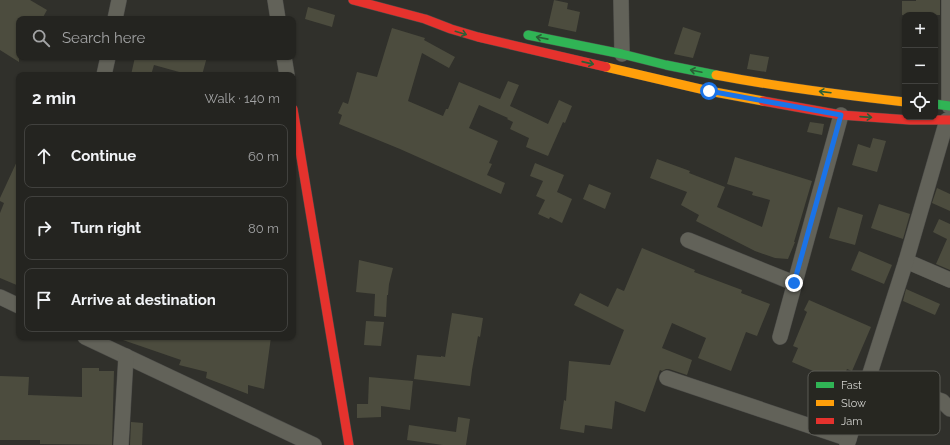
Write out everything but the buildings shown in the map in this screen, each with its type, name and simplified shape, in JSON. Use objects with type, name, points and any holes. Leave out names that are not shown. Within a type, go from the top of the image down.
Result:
[{"type":"main road","points":[[353,0],[425,19],[464,34],[656,80],[709,91],[841,115],[910,120],[946,111]]},
{"type":"main road","points":[[425,19],[460,22]]},
{"type":"main road","points":[[520,34],[757,83],[902,102]]},
{"type":"main road","points":[[296,127],[349,445]]},
{"type":"street","points":[[116,16],[119,0]]},
{"type":"street","points":[[275,0],[278,16]]},
{"type":"street","points":[[621,0],[622,54]]},
{"type":"street","points":[[872,371],[906,261],[946,111],[949,0]]},
{"type":"street","points":[[105,72],[107,60]]},
{"type":"street","points":[[284,60],[286,72]]},
{"type":"street","points":[[780,337],[841,115]]},
{"type":"street","points":[[688,240],[794,283]]},
{"type":"street","points":[[906,261],[950,280]]},
{"type":"street","points":[[0,297],[16,305]]},
{"type":"street","points":[[92,340],[311,444]]},
{"type":"street","points":[[121,445],[126,356]]},
{"type":"street","points":[[667,378],[808,428]]},
{"type":"street","points":[[940,400],[950,409]]},
{"type":"street","points":[[828,435],[848,442]]},
{"type":"traffic: fast","points":[[528,35],[716,75]]},
{"type":"traffic: fast","points":[[938,104],[950,106]]},
{"type":"traffic: slow","points":[[606,67],[709,91],[763,101]]},
{"type":"traffic: slow","points":[[716,75],[858,97],[902,102]]},
{"type":"traffic: jam","points":[[353,0],[425,19],[478,37],[606,67]]},
{"type":"traffic: jam","points":[[763,101],[841,115],[910,120],[950,120]]},
{"type":"traffic: jam","points":[[296,127],[349,445]]},
{"type":"route","points":[[709,91],[841,115],[794,283]]}]
